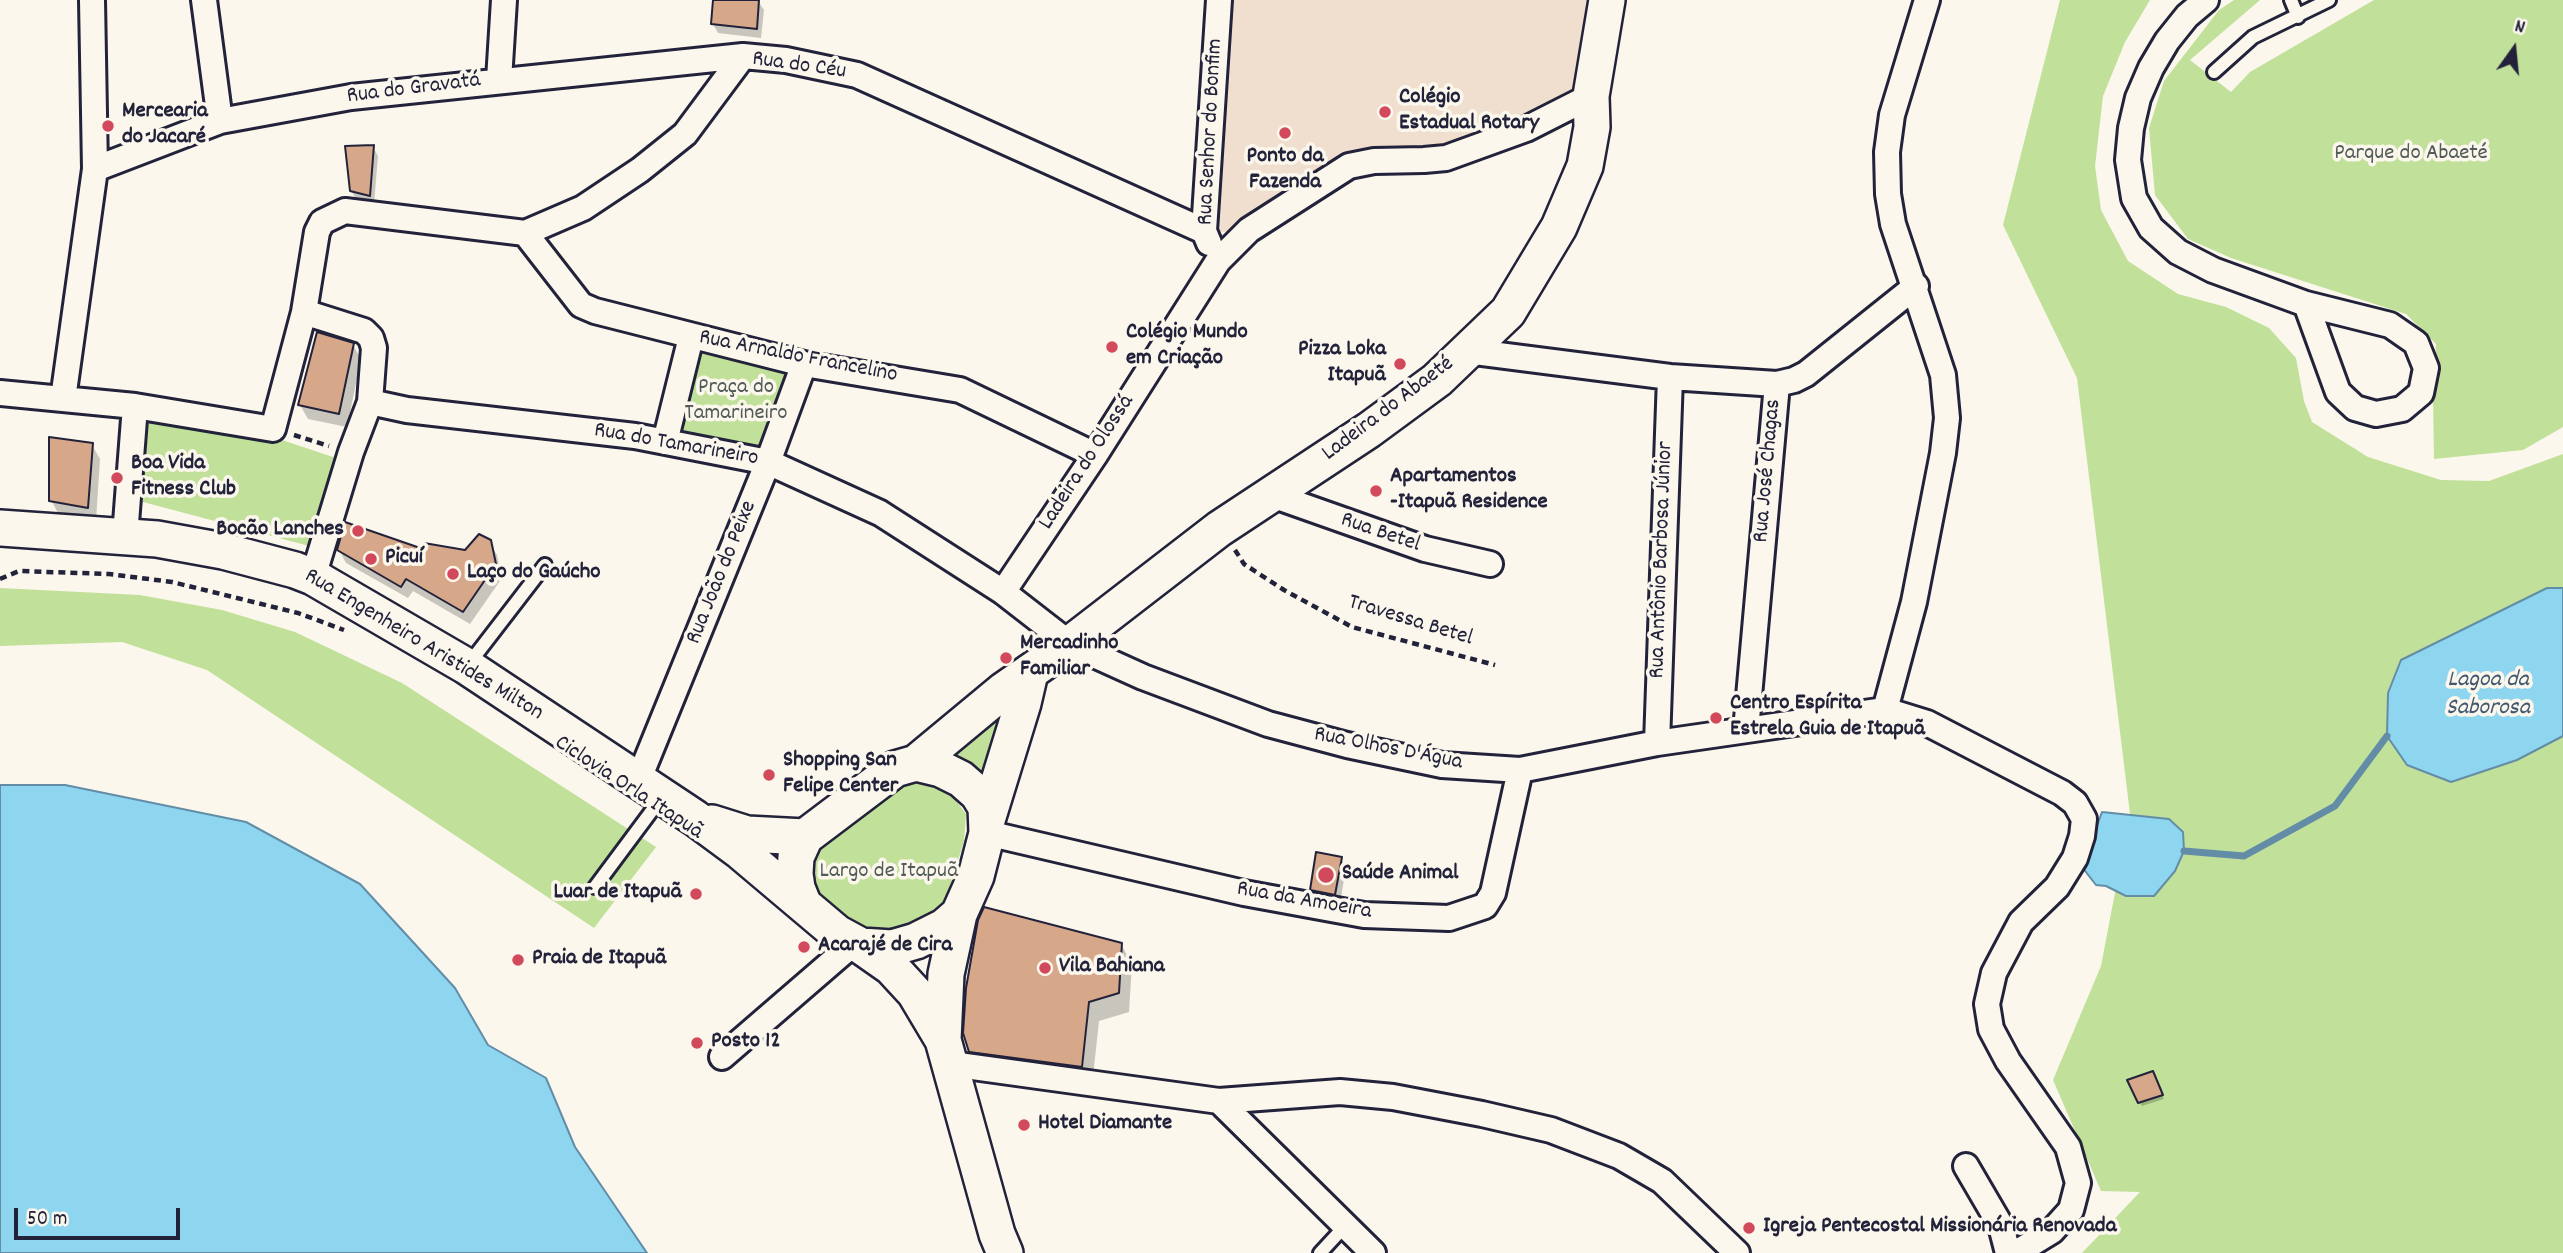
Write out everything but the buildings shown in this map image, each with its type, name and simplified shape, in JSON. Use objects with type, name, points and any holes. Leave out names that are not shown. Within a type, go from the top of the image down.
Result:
[{"type":"main road","name":"Ladeira do Abaeté","points":[[916,763],[1004,690],[1070,644],[1219,529],[1369,430],[1425,388],[1508,312],[1559,227],[1585,166],[1592,127],[1591,96],[1607,0]]},
{"type":"main road","name":"Rua Engenheiro Aristides Milton","points":[[0,528],[125,536],[223,551],[295,570],[313,578],[466,666],[695,818],[803,903]]},
{"type":"main road","points":[[947,1052],[946,974],[959,914],[976,876],[987,826],[1030,673]]},
{"type":"main road","points":[[987,826],[986,807],[978,794],[961,779],[941,769],[916,763],[895,769],[806,837],[800,846],[796,866],[797,888],[803,903],[822,922],[891,967],[915,993],[947,1052],[1004,1253]]},
{"type":"main road","name":"Rua Engenheiro Aristides Milton","points":[[695,818],[747,834],[806,837]]},
{"type":"main road","points":[[857,944],[892,947],[916,941],[944,928],[959,914]]},
{"type":"street","points":[[63,399],[95,169],[92,0]]},
{"type":"street","points":[[204,0],[220,121]]},
{"type":"street","points":[[499,80],[505,0]]},
{"type":"street","name":"Rua Senhor do Bonfim","points":[[1218,261],[1204,231],[1219,0]]},
{"type":"street","points":[[1927,0],[1892,115],[1887,152],[1888,194],[1894,224],[1943,375],[1947,418],[1943,453],[1914,602],[1885,710],[1927,723],[2062,793],[2075,803],[2084,819],[2075,859],[2057,887],[2021,922],[1994,973],[1987,1004],[1991,1029],[2008,1061],[2068,1147],[2078,1183],[2071,1210],[2052,1231],[2016,1253]]},
{"type":"street","points":[[2206,0],[2187,16],[2167,41],[2138,98],[2130,128],[2128,160],[2134,198],[2151,228],[2178,252],[2213,270],[2306,304],[2390,325],[2416,343],[2426,368],[2421,393],[2402,409],[2376,414],[2355,408],[2337,392],[2306,304]]},
{"type":"street","name":"Rua do Gravatá","points":[[95,169],[220,121],[351,97],[743,56]]},
{"type":"street","name":"Rua do Céu","points":[[525,233],[583,208],[640,170],[685,134],[743,56],[786,60],[857,75],[1204,231]]},
{"type":"street","name":"Ladeira do Olossá","points":[[1003,592],[1095,455],[1218,261],[1249,230],[1349,166],[1374,161],[1446,158],[1525,129],[1591,96]]},
{"type":"street","points":[[0,393],[135,406],[273,429],[304,312],[317,232],[322,222],[345,211],[525,233]]},
{"type":"street","name":"Rua Arnaldo Francelino","points":[[525,233],[582,304],[595,311],[804,364],[960,390],[1095,455]]},
{"type":"street","name":"Rua José Chagas","points":[[1746,730],[1777,384],[1806,374],[1916,286]]},
{"type":"street","points":[[304,312],[364,331],[374,348],[370,402],[351,452],[313,578]]},
{"type":"street","points":[[664,442],[691,337]]},
{"type":"street","points":[[1467,351],[1670,377],[1777,384]]},
{"type":"street","name":"Rua João do Peixe","points":[[650,789],[804,364]]},
{"type":"street","name":"Rua Antônio Barbosa Júnior","points":[[1657,743],[1670,377]]},
{"type":"street","name":"Rua do Tamarineiro","points":[[370,402],[407,410],[635,436],[768,462],[880,513],[1003,592],[1070,644]]},
{"type":"street","points":[[125,536],[135,406]]},
{"type":"street","name":"Rua Betel","points":[[1272,495],[1425,549],[1490,564]]},
{"type":"street","name":"Rua Olhos D'Água","points":[[1070,644],[1143,677],[1268,724],[1347,745],[1442,765],[1520,770],[1657,743],[1885,710]]},
{"type":"street","name":"Rua da Amoeira","points":[[987,826],[1271,898],[1364,915],[1449,918],[1485,906],[1493,893],[1520,770]]},
{"type":"street","points":[[722,1057],[857,944]]},
{"type":"street","points":[[947,1052],[1219,1101],[1340,1091],[1393,1097],[1551,1130],[1619,1156],[1662,1181],[1737,1253]]},
{"type":"street","points":[[1219,1101],[1373,1253]]},
{"type":"street","points":[[1966,1166],[2001,1226],[2008,1253]]},
{"type":"lane","points":[[2291,0],[2298,17]]},
{"type":"lane","points":[[2214,72],[2253,37],[2329,0]]},
{"type":"lane","points":[[466,666],[545,565]]},
{"type":"lane","points":[[595,887],[650,789]]},
{"type":"lane","points":[[1320,1253],[1345,1226]]},
{"type":"path","points":[[273,429],[351,452]]},
{"type":"path","name":"Travessa Betel","points":[[1244,564],[1284,590],[1352,627],[1495,665]]},
{"type":"path","points":[[0,579],[19,571],[109,575],[172,582],[298,613],[346,630]]},
{"type":"shaded area","name":"Colégio Estadual Rotary","points":[[1219,0],[1607,0],[1591,96],[1526,129],[1360,164],[1232,232],[1204,231]]},
{"type":"green space","points":[[2060,0],[2150,0],[2125,42],[2103,96],[2095,166],[2101,210],[2128,261],[2178,294],[2226,307],[2269,328],[2296,358],[2304,401],[2312,422],[2368,457],[2441,480],[2489,481],[2563,454],[2563,1253],[2082,1253],[2140,1192],[2101,1191],[2053,1080],[2101,966],[2130,814],[2077,378],[2003,225]]},
{"type":"green space","name":"Parque do Abaeté","points":[[2234,0],[2260,0],[2190,60],[2231,92],[2250,72],[2374,0],[2563,0],[2563,427],[2523,450],[2434,459],[2433,395],[2436,344],[2406,314],[2231,258],[2188,239],[2155,195],[2149,128],[2164,81],[2219,10]]},
{"type":"green space","name":"Praça do Tamarineiro","points":[[695,352],[794,370],[763,453],[678,430]]},
{"type":"green space","points":[[139,421],[273,437],[336,458],[313,547],[143,502],[131,495]]},
{"type":"green space","points":[[0,588],[140,595],[222,610],[295,632],[402,683],[656,847],[594,928],[207,670],[122,642],[0,646]]},
{"type":"green space","points":[[1006,705],[979,786],[933,756]]},
{"type":"green space","name":"Largo de Itapuã","points":[[911,783],[936,785],[955,799],[966,814],[964,841],[943,910],[887,938],[852,927],[820,900],[808,868],[812,855],[874,803]]},
{"type":"water","name":"Lagoa da Saborosa","points":[[2547,588],[2563,588],[2563,736],[2517,760],[2451,782],[2407,765],[2387,736],[2388,693],[2401,660]]},
{"type":"water","points":[[0,785],[65,785],[246,822],[360,884],[455,988],[488,1045],[546,1078],[575,1147],[647,1253],[0,1253]]},
{"type":"water","points":[[2102,812],[2169,819],[2183,832],[2184,851],[2175,871],[2154,896],[2126,896],[2106,886],[2096,885],[2082,867]]},
{"type":"waterway","points":[[2184,851],[2244,856],[2335,806],[2387,736]]},
{"type":"place","name":"Colégio Estadual Rotary","points":[[1385,112]]},
{"type":"place","name":"Mercearia do Jacaré","points":[[108,126]]},
{"type":"place","name":"Ponto da Fazenda","points":[[1285,133]]},
{"type":"place","name":"Colégio Mundo em Criação","points":[[1112,347]]},
{"type":"place","name":"Pizza Loka Itapuã","points":[[1400,364]]},
{"type":"place","name":"Boa Vida Fitness Club","points":[[117,478]]},
{"type":"place","name":"Apartamentos -Itapuã Residence","points":[[1376,491]]},
{"type":"place","name":"Bocão Lanches","points":[[358,531]]},
{"type":"place","name":"Picuí","points":[[371,559]]},
{"type":"place","name":"Laço do Gaúcho","points":[[453,574]]},
{"type":"place","name":"Mercadinho Familiar","points":[[1006,658]]},
{"type":"place","name":"Centro Espírita Estrela Guia de Itapuã","points":[[1716,718]]},
{"type":"place","name":"Shopping San Felipe Center","points":[[769,775]]},
{"type":"place","name":"Saúde Animal","points":[[1326,875]]},
{"type":"place","name":"Luar de Itapuã","points":[[696,894]]},
{"type":"place","name":"Acarajé de Cira","points":[[804,947]]},
{"type":"place","name":"Praia de Itapuã","points":[[518,960]]},
{"type":"place","name":"Vila Bahiana","points":[[1045,968]]},
{"type":"place","name":"Posto 12","points":[[697,1043]]},
{"type":"place","name":"Hotel Diamante","points":[[1024,1125]]},
{"type":"place","name":"Igreja Pentecostal Missionária Renovada","points":[[1749,1228]]}]
